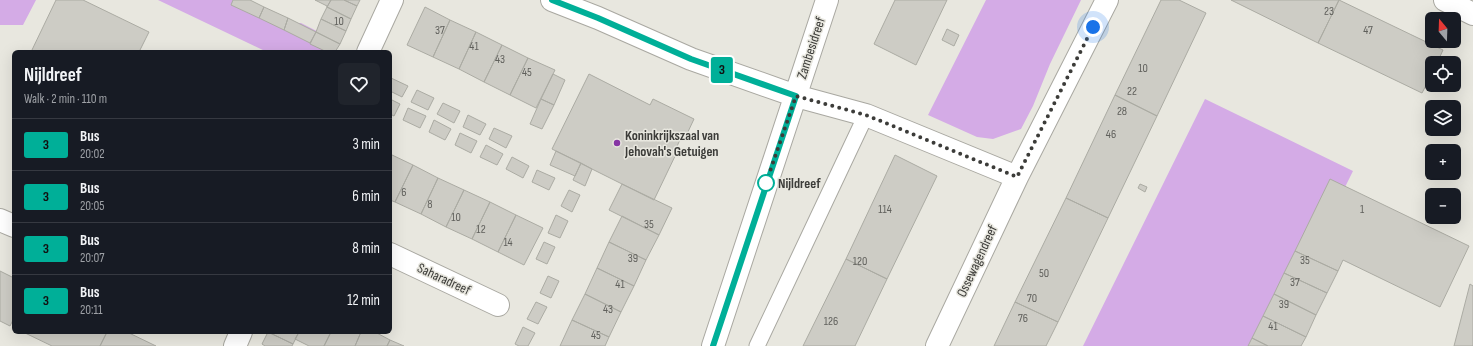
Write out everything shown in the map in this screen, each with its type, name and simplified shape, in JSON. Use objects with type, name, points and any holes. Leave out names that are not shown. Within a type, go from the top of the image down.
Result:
[{"type":"street","points":[[369,50],[392,0]]},
{"type":"street","points":[[552,0],[598,18],[691,59],[796,96],[866,115],[1017,177]]},
{"type":"street","name":"Zambesidreef","points":[[713,346],[827,0]]},
{"type":"street","name":"Ossewagendreef","points":[[937,346],[1017,177],[1107,0]]},
{"type":"street","points":[[1445,0],[1473,14]]},
{"type":"street","points":[[0,220],[12,225]]},
{"type":"street","name":"Saharadreef","points":[[392,255],[498,305]]},
{"type":"street","points":[[235,346],[240,334]]},
{"type":"lane","points":[[757,346],[866,115]]},
{"type":"shaded area","points":[[0,0],[36,0],[23,25],[0,25]]},
{"type":"shaded area","points":[[158,0],[241,0],[292,24],[301,23],[340,43],[336,50],[263,50]]},
{"type":"shaded area","points":[[986,0],[1081,0],[1021,129],[993,139],[977,137],[928,115]]},
{"type":"shaded area","points":[[1205,99],[1353,171],[1266,346],[1083,346]]},
{"type":"building","points":[[56,0],[83,0],[149,32],[140,50],[32,50]]},
{"type":"building","points":[[233,0],[250,0],[264,7],[259,18],[231,5]]},
{"type":"building","points":[[315,0],[331,0],[327,7]]},
{"type":"building","points":[[331,0],[344,0],[357,6],[351,19],[327,7]]},
{"type":"building","points":[[344,0],[360,0],[357,6]]},
{"type":"building","points":[[895,0],[947,0],[916,65],[874,44]]},
{"type":"building","points":[[1161,0],[1179,0],[1206,13],[1157,116],[1115,95]]},
{"type":"building","points":[[1231,0],[1339,0],[1318,43]]},
{"type":"building","points":[[1339,0],[1425,41],[1425,48],[1439,48],[1443,50],[1440,56],[1425,56],[1425,87],[1422,93],[1318,43]]},
{"type":"building","points":[[264,7],[288,18],[284,30],[259,18]]},
{"type":"building","points":[[327,7],[351,19],[346,31],[321,19]]},
{"type":"building","points":[[425,7],[450,20],[433,57],[407,45]]},
{"type":"building","points":[[288,18],[316,32],[310,43],[284,30]]},
{"type":"building","points":[[321,19],[346,31],[340,44],[316,32]]},
{"type":"building","points":[[450,20],[476,32],[459,69],[433,57]]},
{"type":"building","points":[[947,29],[959,35],[954,46],[942,40]]},
{"type":"building","points":[[316,32],[340,44],[336,50],[323,50],[310,44]]},
{"type":"building","points":[[476,32],[502,45],[484,82],[459,69]]},
{"type":"building","points":[[502,45],[528,58],[510,95],[484,82]]},
{"type":"building","points":[[528,58],[555,70],[536,108],[510,95]]},
{"type":"building","points":[[553,74],[565,80],[554,105],[541,99]]},
{"type":"building","name":"Koninkrijkszaal van Jehovah's Getuigen","points":[[589,74],[650,105],[653,99],[694,119],[686,136],[682,135],[675,151],[677,152],[654,200],[552,149]]},
{"type":"building","points":[[392,78],[408,86],[402,97],[392,92]]},
{"type":"building","points":[[417,90],[434,98],[428,110],[411,102]]},
{"type":"building","points":[[1115,95],[1157,116],[1108,218],[1066,198]]},
{"type":"building","points":[[541,99],[554,105],[542,129],[530,124]]},
{"type":"building","points":[[392,100],[400,104],[394,116],[392,115]]},
{"type":"building","points":[[443,103],[460,111],[454,123],[437,114]]},
{"type":"building","points":[[408,108],[426,116],[420,128],[403,120]]},
{"type":"building","points":[[468,115],[486,124],[480,135],[463,127]]},
{"type":"building","points":[[434,120],[451,129],[445,140],[429,132]]},
{"type":"building","points":[[494,128],[512,136],[506,148],[489,139]]},
{"type":"building","points":[[460,133],[477,141],[471,153],[455,145]]},
{"type":"building","points":[[486,145],[503,154],[497,165],[480,157]]},
{"type":"building","points":[[556,151],[581,163],[575,176],[550,165]]},
{"type":"building","points":[[392,155],[413,165],[395,202],[392,201]]},
{"type":"building","points":[[895,155],[937,176],[887,279],[846,259]]},
{"type":"building","points":[[512,157],[529,166],[523,178],[506,169]]},
{"type":"building","points":[[581,163],[592,169],[585,186],[573,180]]},
{"type":"building","points":[[413,165],[438,178],[421,214],[395,202]]},
{"type":"building","points":[[537,170],[555,178],[549,190],[532,182]]},
{"type":"building","points":[[438,178],[464,190],[446,227],[421,214]]},
{"type":"building","points":[[1330,179],[1469,246],[1440,307],[1343,260],[1338,271],[1295,251]]},
{"type":"building","points":[[622,184],[672,208],[659,235],[609,210]]},
{"type":"building","points":[[1140,184],[1147,187],[1145,192],[1138,188]]},
{"type":"building","points":[[464,190],[490,202],[472,239],[446,227]]},
{"type":"building","points":[[569,190],[580,195],[572,212],[561,206]]},
{"type":"building","points":[[1066,198],[1108,218],[1058,322],[1015,302]]},
{"type":"building","points":[[490,202],[516,215],[498,252],[472,239]]},
{"type":"building","points":[[516,215],[543,228],[524,265],[498,252]]},
{"type":"building","points":[[556,215],[568,221],[560,238],[548,233]]},
{"type":"building","points":[[622,216],[659,235],[646,260],[609,242]]},
{"type":"building","points":[[544,242],[555,247],[547,264],[536,259]]},
{"type":"building","points":[[609,242],[646,260],[634,286],[597,268]]},
{"type":"building","points":[[1295,251],[1338,271],[1327,293],[1284,273]]},
{"type":"building","points":[[846,259],[887,279],[855,346],[803,346]]},
{"type":"building","points":[[597,268],[634,286],[621,312],[585,294]]},
{"type":"building","points":[[0,271],[12,277],[12,322],[10,326],[0,321]]},
{"type":"building","points":[[1284,273],[1327,293],[1316,315],[1274,294]]},
{"type":"building","points":[[548,276],[559,281],[551,298],[540,293]]},
{"type":"building","points":[[1470,284],[1473,286],[1473,346],[1454,346]]},
{"type":"building","points":[[585,294],[621,312],[609,337],[572,320]]},
{"type":"building","points":[[1274,294],[1316,315],[1306,337],[1263,316]]},
{"type":"building","points":[[536,302],[547,307],[538,324],[527,319]]},
{"type":"building","points":[[1015,302],[1058,322],[1046,346],[994,346]]},
{"type":"building","points":[[1263,316],[1306,337],[1301,346],[1268,346],[1252,338]]},
{"type":"building","points":[[572,320],[609,337],[605,346],[560,346]]},
{"type":"building","points":[[523,327],[535,333],[528,346],[519,346],[515,344]]},
{"type":"building","points":[[27,334],[106,334],[100,346],[52,346]]},
{"type":"building","points":[[106,334],[131,334],[156,346],[100,346]]},
{"type":"building","points":[[267,334],[272,334],[293,344],[292,346],[265,346],[262,344]]},
{"type":"building","points":[[272,334],[298,334],[293,344]]},
{"type":"building","points":[[298,334],[330,334],[324,346],[309,346],[295,339]]},
{"type":"building","points":[[330,334],[360,334],[355,346],[324,346]]},
{"type":"building","points":[[360,334],[379,334],[390,340],[387,346],[355,346]]},
{"type":"building","points":[[1252,338],[1268,346],[1248,346]]},
{"type":"building","points":[[390,340],[404,346],[387,346]]},
{"type":"bus line","name":"3","points":[[552,0],[598,18],[691,59],[796,96],[713,346]]},
{"type":"place","name":"Koninkrijkszaal van Jehovah's Getuigen","points":[[617,143]]},
{"type":"place","name":"Nijldreef","points":[[766,183]]},
{"type":"route","points":[[766,183],[796,96],[866,115],[1017,177],[1093,27]]}]
